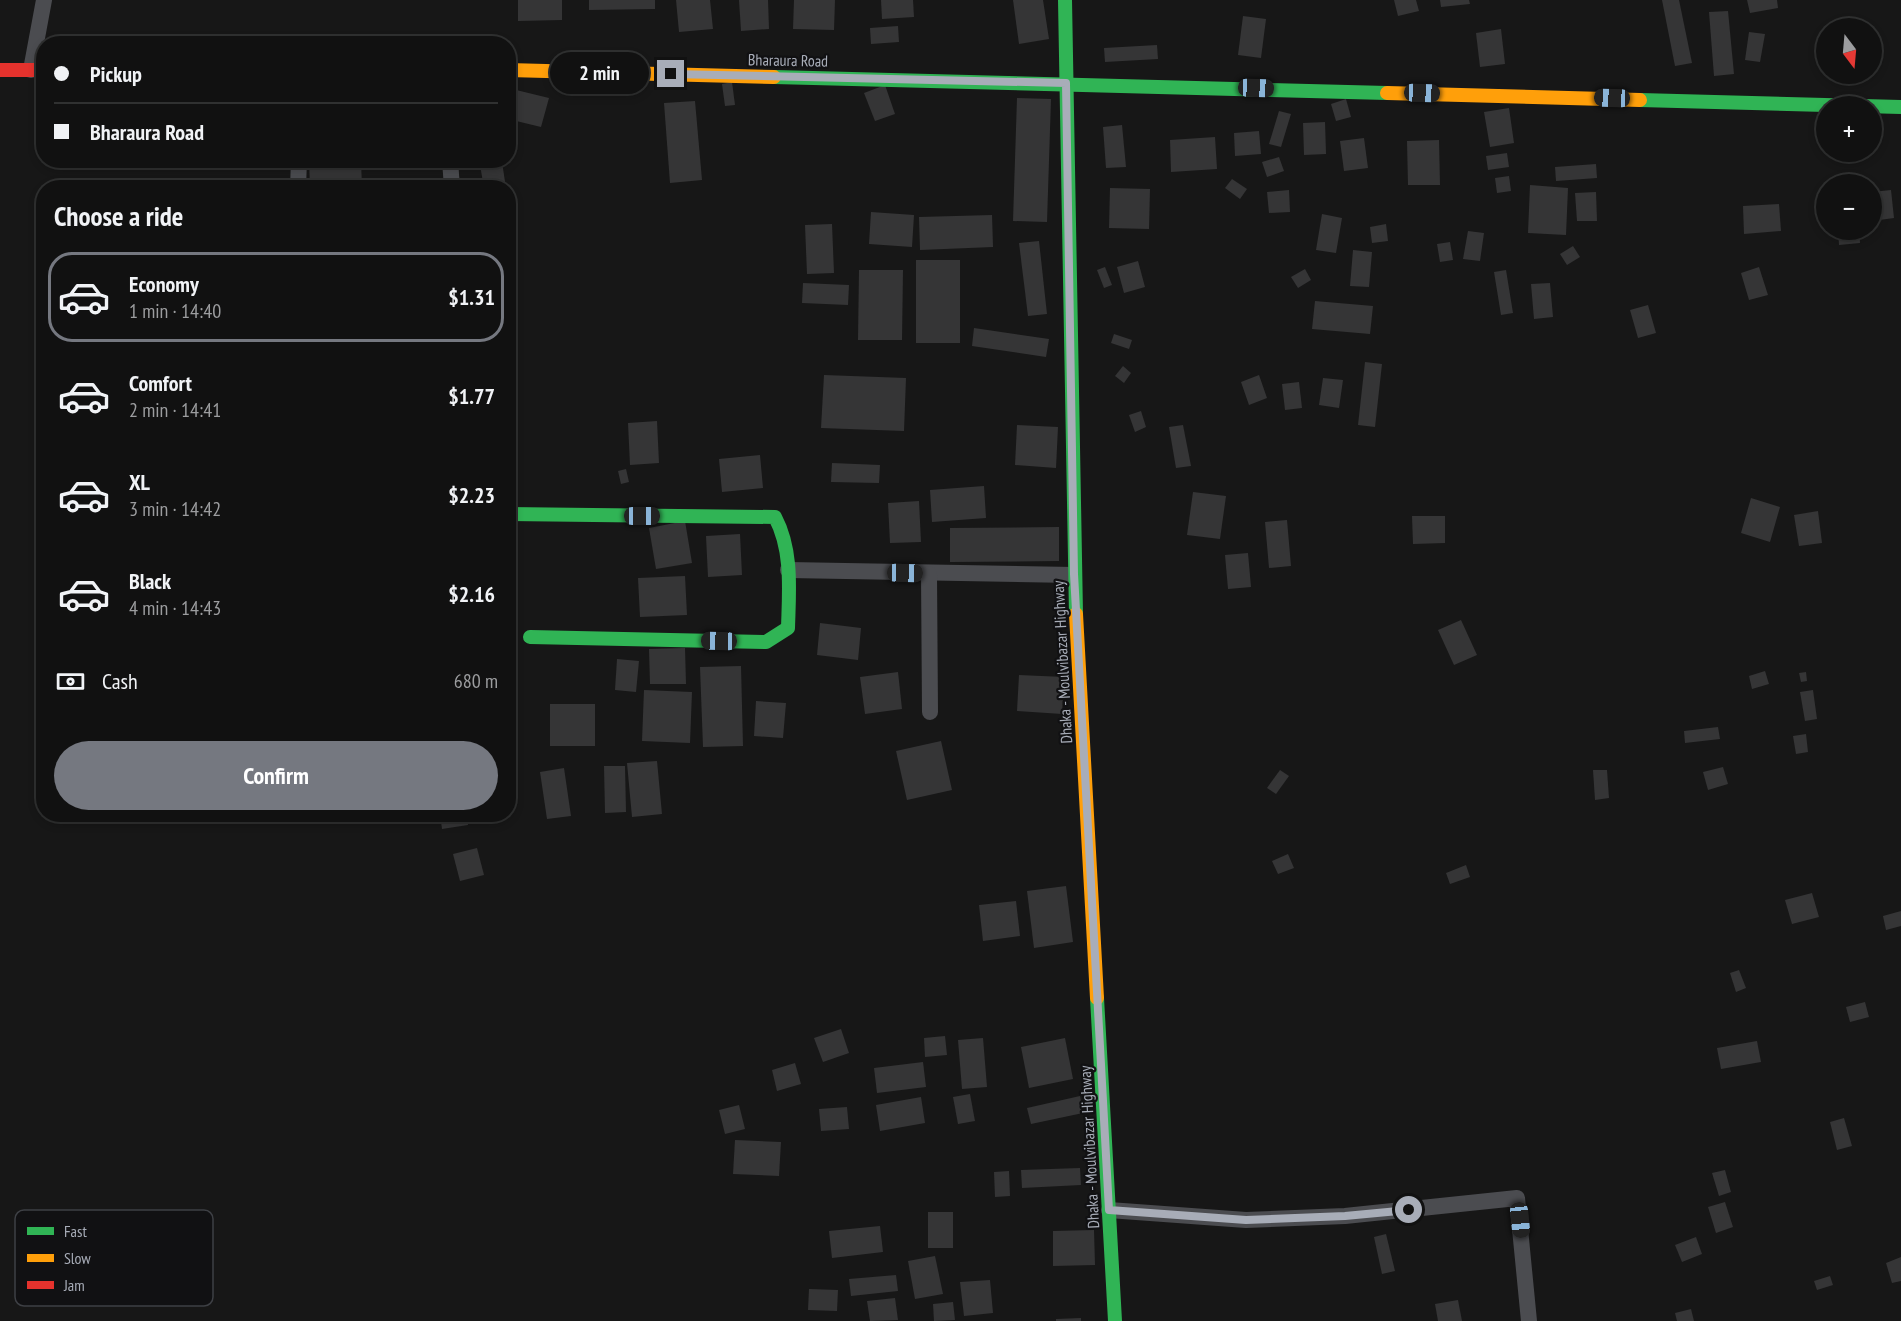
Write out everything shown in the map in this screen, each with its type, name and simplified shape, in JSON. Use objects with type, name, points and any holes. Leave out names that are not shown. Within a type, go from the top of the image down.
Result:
[{"type":"main road","name":"Dhaka - Moulvibazar Highway","points":[[1065,0],[1074,574],[1115,1321]]},
{"type":"main road","points":[[0,70],[36,70]]},
{"type":"main road","name":"Bharaura Road","points":[[516,70],[1066,83],[1901,107]]},
{"type":"main road","points":[[516,514],[775,517],[783,528],[788,570],[788,628],[766,642],[530,637]]},
{"type":"street","points":[[41,36],[44,0]]},
{"type":"street","points":[[788,570],[929,574],[1074,574]]},
{"type":"street","points":[[929,574],[930,712]]},
{"type":"street","points":[[1109,1210],[1257,1220],[1345,1216],[1517,1198],[1529,1321]]},
{"type":"building","points":[[518,0],[562,0],[562,20],[518,21]]},
{"type":"building","points":[[589,0],[655,0],[655,9],[589,10]]},
{"type":"building","points":[[676,0],[710,0],[713,29],[679,32]]},
{"type":"building","points":[[739,0],[768,0],[769,29],[741,31]]},
{"type":"building","points":[[794,0],[835,0],[834,30],[793,29]]},
{"type":"building","points":[[881,0],[913,0],[914,17],[882,19]]},
{"type":"building","points":[[1013,0],[1043,0],[1049,39],[1019,44]]},
{"type":"building","points":[[1394,0],[1416,0],[1419,11],[1398,16]]},
{"type":"building","points":[[1440,0],[1469,0],[1470,4],[1441,7]]},
{"type":"building","points":[[1662,0],[1679,0],[1692,63],[1675,66]]},
{"type":"building","points":[[1747,0],[1777,0],[1778,8],[1750,13]]},
{"type":"building","points":[[1728,11],[1734,74],[1714,76],[1709,12]]},
{"type":"building","points":[[1243,16],[1266,19],[1261,58],[1238,55]]},
{"type":"building","points":[[898,26],[899,42],[871,44],[870,28]]},
{"type":"building","points":[[1501,29],[1505,64],[1480,67],[1476,33]]},
{"type":"building","points":[[1749,32],[1765,34],[1760,62],[1745,60]]},
{"type":"building","points":[[1157,45],[1158,59],[1105,62],[1104,48]]},
{"type":"building","points":[[732,82],[735,105],[725,106],[722,84]]},
{"type":"building","points":[[885,85],[895,114],[875,121],[864,93]]},
{"type":"building","points":[[516,90],[549,98],[541,127],[516,121]]},
{"type":"building","points":[[1017,98],[1051,99],[1047,222],[1013,221]]},
{"type":"building","points":[[1346,99],[1351,117],[1336,121],[1331,104]]},
{"type":"building","points":[[695,101],[702,180],[670,183],[664,103]]},
{"type":"building","points":[[1509,108],[1514,143],[1490,147],[1484,112]]},
{"type":"building","points":[[1279,111],[1291,114],[1281,147],[1269,144]]},
{"type":"building","points":[[1325,122],[1326,154],[1304,155],[1303,123]]},
{"type":"building","points":[[1122,125],[1126,167],[1106,168],[1103,127]]},
{"type":"building","points":[[1259,131],[1261,154],[1235,156],[1234,133]]},
{"type":"building","points":[[1215,137],[1217,169],[1171,172],[1170,140]]},
{"type":"building","points":[[1364,138],[1368,168],[1344,171],[1340,141]]},
{"type":"building","points":[[1439,140],[1440,185],[1408,185],[1407,141]]},
{"type":"building","points":[[1507,153],[1509,167],[1488,170],[1486,156]]},
{"type":"building","points":[[1279,157],[1284,171],[1267,177],[1262,162]]},
{"type":"building","points":[[1596,164],[1597,178],[1556,181],[1555,167]]},
{"type":"building","points":[[309,168],[361,168],[362,180],[310,180]]},
{"type":"building","points":[[481,168],[503,168],[505,180],[483,180]]},
{"type":"building","points":[[1509,176],[1511,191],[1497,193],[1495,178]]},
{"type":"building","points":[[1232,179],[1247,189],[1240,199],[1225,188]]},
{"type":"building","points":[[1530,185],[1568,188],[1566,235],[1528,233]]},
{"type":"building","points":[[1110,188],[1150,189],[1149,229],[1109,228]]},
{"type":"building","points":[[1289,190],[1290,212],[1269,213],[1267,192]]},
{"type":"building","points":[[1891,190],[1894,218],[1882,220],[1882,191]]},
{"type":"building","points":[[1596,192],[1597,221],[1577,221],[1575,193]]},
{"type":"building","points":[[1779,204],[1781,231],[1744,234],[1743,206]]},
{"type":"building","points":[[871,212],[914,215],[912,247],[869,244]]},
{"type":"building","points":[[1322,214],[1342,218],[1336,253],[1316,250]]},
{"type":"building","points":[[992,215],[993,247],[920,250],[919,217]]},
{"type":"building","points":[[832,224],[834,273],[807,274],[805,225]]},
{"type":"building","points":[[1386,224],[1388,241],[1372,243],[1370,227]]},
{"type":"building","points":[[1468,231],[1484,233],[1480,261],[1463,259]]},
{"type":"building","points":[[1839,240],[1860,240],[1860,243],[1839,245]]},
{"type":"building","points":[[1039,241],[1047,314],[1028,316],[1019,243]]},
{"type":"building","points":[[1450,242],[1453,260],[1440,262],[1437,244]]},
{"type":"building","points":[[1573,246],[1580,257],[1567,265],[1560,254]]},
{"type":"building","points":[[1353,250],[1372,252],[1369,287],[1350,286]]},
{"type":"building","points":[[916,260],[960,260],[960,343],[916,343]]},
{"type":"building","points":[[1138,261],[1145,287],[1124,293],[1117,267]]},
{"type":"building","points":[[1105,267],[1112,285],[1104,288],[1097,270]]},
{"type":"building","points":[[1759,267],[1768,295],[1749,300],[1741,273]]},
{"type":"building","points":[[1305,269],[1311,280],[1298,288],[1291,277]]},
{"type":"building","points":[[859,270],[903,270],[902,340],[858,340]]},
{"type":"building","points":[[1506,270],[1513,313],[1501,315],[1494,272]]},
{"type":"building","points":[[803,283],[849,285],[848,305],[802,303]]},
{"type":"building","points":[[1550,283],[1553,317],[1534,319],[1531,284]]},
{"type":"building","points":[[1315,301],[1373,306],[1370,334],[1312,329]]},
{"type":"building","points":[[1648,305],[1656,333],[1638,338],[1630,310]]},
{"type":"building","points":[[974,328],[1049,339],[1046,357],[972,346]]},
{"type":"building","points":[[1114,334],[1132,340],[1129,349],[1111,343]]},
{"type":"building","points":[[1365,362],[1382,364],[1375,427],[1358,425]]},
{"type":"building","points":[[1123,366],[1131,373],[1124,383],[1115,376]]},
{"type":"building","points":[[824,375],[906,378],[904,431],[821,428]]},
{"type":"building","points":[[1259,375],[1267,398],[1249,405],[1241,382]]},
{"type":"building","points":[[1323,378],[1343,380],[1339,408],[1319,405]]},
{"type":"building","points":[[1299,382],[1302,408],[1285,410],[1282,384]]},
{"type":"building","points":[[1141,411],[1146,427],[1135,432],[1129,415]]},
{"type":"building","points":[[657,421],[659,463],[630,465],[628,423]]},
{"type":"building","points":[[1017,425],[1058,427],[1056,468],[1015,465]]},
{"type":"building","points":[[1183,425],[1191,466],[1176,468],[1169,427]]},
{"type":"building","points":[[760,455],[763,488],[722,492],[719,459]]},
{"type":"building","points":[[832,463],[880,465],[879,483],[831,482]]},
{"type":"building","points":[[626,469],[629,482],[621,484],[618,471]]},
{"type":"building","points":[[984,486],[986,518],[932,522],[930,490]]},
{"type":"building","points":[[1193,492],[1226,496],[1220,539],[1187,535]]},
{"type":"building","points":[[1751,498],[1780,507],[1770,542],[1741,533]]},
{"type":"building","points":[[919,501],[921,542],[890,543],[888,503]]},
{"type":"building","points":[[1818,511],[1822,543],[1799,546],[1794,515]]},
{"type":"building","points":[[1412,516],[1445,516],[1445,543],[1413,544]]},
{"type":"building","points":[[1287,520],[1291,566],[1269,568],[1265,522]]},
{"type":"building","points":[[685,521],[692,563],[656,569],[649,528]]},
{"type":"building","points":[[1059,527],[1059,561],[950,562],[950,528]]},
{"type":"building","points":[[740,534],[742,575],[708,577],[706,536]]},
{"type":"building","points":[[1248,553],[1251,587],[1228,589],[1225,555]]},
{"type":"building","points":[[685,576],[687,615],[640,617],[638,578]]},
{"type":"building","points":[[1461,620],[1477,655],[1454,665],[1438,630]]},
{"type":"building","points":[[820,623],[861,628],[858,660],[817,655]]},
{"type":"building","points":[[685,648],[686,684],[650,684],[649,649]]},
{"type":"building","points":[[617,659],[639,661],[636,692],[615,690]]},
{"type":"building","points":[[741,666],[743,746],[703,747],[700,667]]},
{"type":"building","points":[[1765,671],[1769,684],[1752,689],[1749,676]]},
{"type":"building","points":[[898,672],[902,709],[865,714],[860,677]]},
{"type":"building","points":[[1806,672],[1807,681],[1801,682],[1799,673]]},
{"type":"building","points":[[1019,675],[1064,677],[1062,714],[1017,711]]},
{"type":"building","points":[[644,690],[692,692],[690,743],[642,741]]},
{"type":"building","points":[[1813,690],[1817,719],[1805,721],[1800,692]]},
{"type":"building","points":[[756,701],[786,703],[783,738],[754,736]]},
{"type":"building","points":[[550,704],[595,704],[595,746],[550,746]]},
{"type":"building","points":[[1718,727],[1720,739],[1685,743],[1684,731]]},
{"type":"building","points":[[1806,734],[1808,752],[1796,754],[1793,736]]},
{"type":"building","points":[[941,741],[952,790],[907,800],[896,751]]},
{"type":"building","points":[[657,761],[662,814],[632,817],[627,763]]},
{"type":"building","points":[[604,766],[625,766],[626,812],[605,813]]},
{"type":"building","points":[[1723,767],[1728,784],[1708,790],[1703,772]]},
{"type":"building","points":[[564,768],[571,816],[547,819],[540,772]]},
{"type":"building","points":[[1280,770],[1289,776],[1276,794],[1267,788]]},
{"type":"building","points":[[1593,770],[1607,770],[1609,798],[1595,800]]},
{"type":"building","points":[[441,822],[468,822],[468,825],[442,829]]},
{"type":"building","points":[[477,848],[484,875],[460,881],[453,854]]},
{"type":"building","points":[[1288,854],[1294,868],[1278,874],[1272,861]]},
{"type":"building","points":[[1466,865],[1470,877],[1450,884],[1446,873]]},
{"type":"building","points":[[1066,886],[1073,942],[1034,948],[1027,891]]},
{"type":"building","points":[[1812,893],[1819,917],[1792,924],[1785,900]]},
{"type":"building","points":[[1016,901],[1020,936],[983,941],[979,905]]},
{"type":"building","points":[[1901,911],[1901,926],[1886,930],[1883,916]]},
{"type":"building","points":[[1739,970],[1746,988],[1736,992],[1730,973]]},
{"type":"building","points":[[1865,1002],[1869,1017],[1850,1022],[1846,1007]]},
{"type":"building","points":[[841,1029],[849,1053],[823,1062],[814,1038]]},
{"type":"building","points":[[945,1036],[947,1055],[925,1057],[924,1038]]},
{"type":"building","points":[[983,1038],[987,1087],[962,1089],[958,1040]]},
{"type":"building","points":[[1065,1038],[1073,1079],[1029,1088],[1021,1047]]},
{"type":"building","points":[[1757,1041],[1761,1062],[1721,1069],[1717,1048]]},
{"type":"building","points":[[923,1062],[926,1087],[877,1093],[874,1068]]},
{"type":"building","points":[[795,1063],[801,1084],[777,1091],[772,1070]]},
{"type":"building","points":[[970,1094],[975,1121],[958,1124],[953,1097]]},
{"type":"building","points":[[1080,1096],[1083,1113],[1031,1124],[1027,1108]]},
{"type":"building","points":[[921,1097],[925,1123],[880,1131],[876,1105]]},
{"type":"building","points":[[739,1105],[745,1129],[725,1134],[719,1110]]},
{"type":"building","points":[[847,1107],[849,1129],[821,1131],[819,1109]]},
{"type":"building","points":[[1844,1118],[1852,1146],[1837,1150],[1830,1122]]},
{"type":"building","points":[[735,1140],[781,1142],[779,1176],[733,1174]]},
{"type":"building","points":[[1080,1168],[1081,1185],[1022,1188],[1021,1170]]},
{"type":"building","points":[[1725,1170],[1731,1192],[1719,1196],[1712,1173]]},
{"type":"building","points":[[1009,1171],[1010,1196],[995,1197],[994,1172]]},
{"type":"building","points":[[1725,1202],[1733,1227],[1716,1233],[1708,1207]]},
{"type":"building","points":[[928,1212],[953,1212],[953,1248],[928,1248]]},
{"type":"building","points":[[880,1226],[883,1252],[832,1258],[829,1231]]},
{"type":"building","points":[[1094,1230],[1095,1265],[1053,1266],[1053,1231]]},
{"type":"building","points":[[1386,1234],[1395,1271],[1382,1274],[1374,1237]]},
{"type":"building","points":[[1696,1237],[1702,1254],[1682,1262],[1675,1245]]},
{"type":"building","points":[[935,1256],[943,1294],[915,1299],[908,1261]]},
{"type":"building","points":[[1901,1257],[1901,1281],[1892,1283],[1886,1263]]},
{"type":"building","points":[[896,1275],[898,1291],[851,1296],[849,1279]]},
{"type":"building","points":[[1830,1276],[1833,1285],[1817,1290],[1814,1281]]},
{"type":"building","points":[[990,1280],[993,1313],[964,1316],[960,1282]]},
{"type":"building","points":[[809,1289],[838,1290],[837,1311],[808,1310]]},
{"type":"building","points":[[895,1298],[898,1320],[870,1321],[867,1301]]},
{"type":"building","points":[[1458,1300],[1462,1321],[1438,1321],[1435,1304]]},
{"type":"building","points":[[953,1302],[955,1320],[934,1321],[933,1304]]},
{"type":"building","points":[[1691,1309],[1694,1321],[1677,1321],[1675,1313]]},
{"type":"building","points":[[1081,1318],[1081,1321],[1056,1321],[1056,1319]]},
{"type":"traffic: fast","points":[[1065,0],[1076,614]]},
{"type":"traffic: fast","points":[[774,77],[1387,93]]},
{"type":"traffic: fast","points":[[1640,100],[1901,107]]},
{"type":"traffic: fast","points":[[516,514],[775,517],[785,543],[787,557],[788,628],[766,642],[530,637]]},
{"type":"traffic: fast","points":[[1097,998],[1115,1321]]},
{"type":"traffic: slow","points":[[516,70],[774,77]]},
{"type":"traffic: slow","points":[[1387,93],[1640,100]]},
{"type":"traffic: slow","points":[[1076,614],[1097,998]]},
{"type":"traffic: jam","points":[[0,70],[36,70]]},
{"type":"route","points":[[671,74],[1066,83],[1074,574],[1109,1210],[1246,1220],[1345,1216],[1409,1210]]}]
